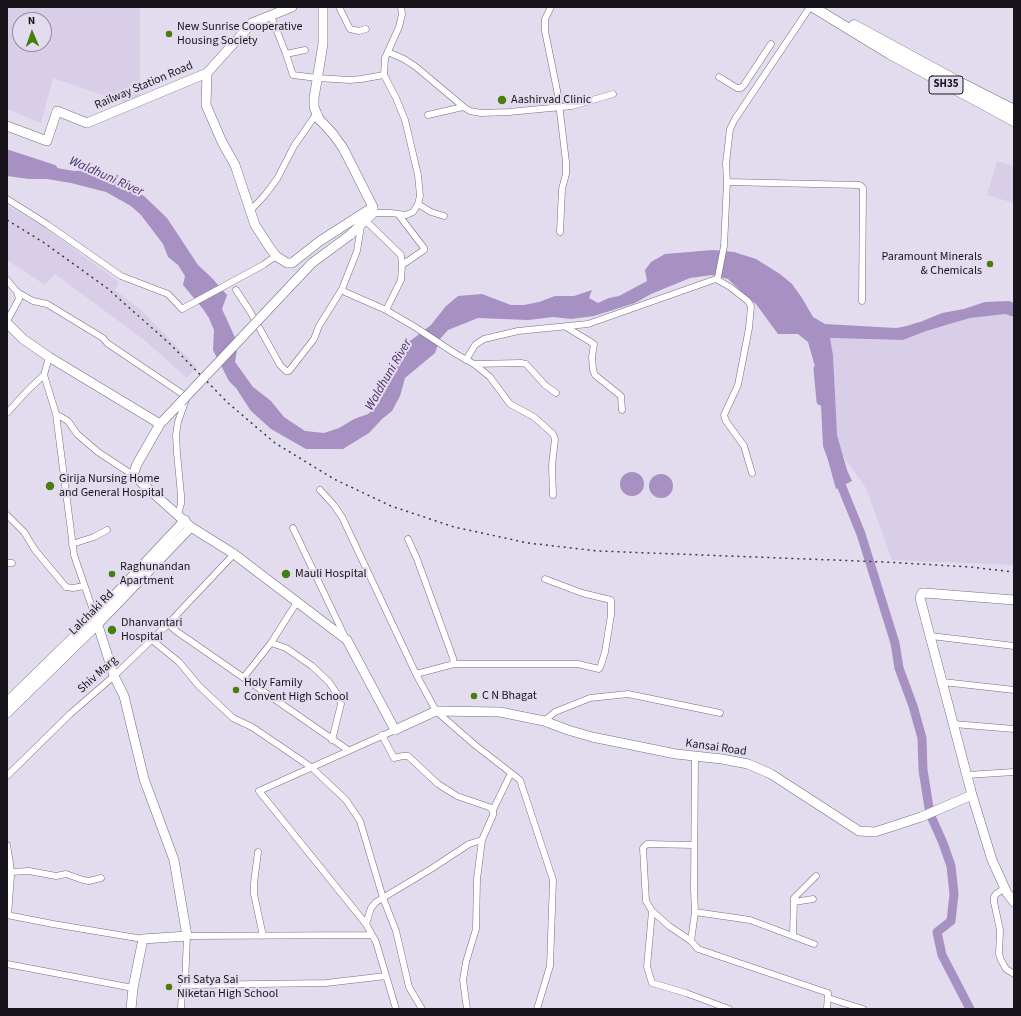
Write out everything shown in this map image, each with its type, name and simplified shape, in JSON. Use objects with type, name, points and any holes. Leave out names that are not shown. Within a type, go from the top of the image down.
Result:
[{"type":"main road","name":"SH35","points":[[811,7],[890,54],[1014,121]]},
{"type":"main road","name":"SH35","points":[[825,7],[884,41],[1014,110]]},
{"type":"street","name":"Railway Station Road","points":[[7,126],[47,141],[56,111],[87,123],[208,73],[252,23],[292,7]]},
{"type":"street","points":[[322,7],[323,44],[314,98],[314,107],[319,119],[333,134],[343,148],[373,210]]},
{"type":"street","points":[[339,7],[350,29],[358,31],[366,29]]},
{"type":"street","points":[[208,73],[206,104],[222,142],[235,165],[255,225],[276,256],[287,263],[292,263],[320,241],[373,210],[406,215],[413,212],[418,204],[420,196],[418,175],[405,120],[384,75],[385,58],[399,27],[402,14],[401,7]]},
{"type":"street","points":[[551,7],[545,19],[545,31],[560,107],[566,168],[562,189],[560,232]]},
{"type":"street","points":[[717,278],[724,246],[727,182],[726,163],[730,130],[735,119],[811,7]]},
{"type":"street","points":[[270,16],[293,75],[317,78],[361,80],[384,75]]},
{"type":"street","points":[[719,77],[737,88],[741,88],[771,44]]},
{"type":"street","points":[[286,54],[306,50]]},
{"type":"street","points":[[388,52],[404,59],[416,67],[463,107],[470,110],[481,112],[533,110],[572,106],[613,94]]},
{"type":"street","points":[[428,115],[463,107]]},
{"type":"street","points":[[250,211],[266,195],[277,179],[294,146],[317,113]]},
{"type":"street","points":[[727,182],[861,186],[863,188],[862,301]]},
{"type":"street","points":[[7,200],[48,225],[121,276],[168,294],[182,309],[263,265],[276,256]]},
{"type":"street","points":[[418,204],[431,212],[444,216]]},
{"type":"street","points":[[133,475],[137,464],[160,424],[312,263],[350,235],[363,223],[373,210]]},
{"type":"street","points":[[398,214],[424,248],[423,252],[402,265]]},
{"type":"street","points":[[363,223],[400,255],[402,265],[401,280],[386,310]]},
{"type":"street","points":[[236,290],[251,313],[280,365],[286,371],[289,371],[314,339],[319,326],[342,289],[357,251],[363,223]]},
{"type":"street","points":[[466,360],[476,345],[484,339],[518,332],[588,324],[717,278]]},
{"type":"street","points":[[717,278],[748,301],[751,306],[749,328],[738,385],[724,415],[726,421],[744,446],[752,472]]},
{"type":"street","points":[[7,280],[17,292],[33,301],[47,304],[103,338],[107,343],[184,394],[186,399],[178,422],[176,435],[181,504],[185,520]]},
{"type":"street","points":[[342,289],[345,292],[386,310],[474,364],[490,377],[510,404],[534,417],[555,435],[552,465],[553,495]]},
{"type":"street","points":[[17,292],[19,299],[7,322],[23,339],[49,357],[160,424]]},
{"type":"street","points":[[566,327],[594,344],[592,357],[595,375],[621,396],[622,410]]},
{"type":"street","points":[[7,413],[44,375],[49,357]]},
{"type":"street","points":[[474,364],[526,364],[545,385],[556,393]]},
{"type":"street","points":[[44,375],[56,414],[74,555],[114,676],[124,696],[144,779],[174,860],[187,936],[185,984],[182,990],[181,1009]]},
{"type":"street","points":[[56,414],[68,421],[77,434],[98,452],[133,475],[185,520],[234,554],[347,640]]},
{"type":"street","points":[[320,490],[334,504],[349,530],[416,674],[436,711],[475,745],[520,780],[553,880],[550,966],[537,1009]]},
{"type":"street","points":[[7,515],[24,532],[36,550],[66,586],[73,588],[84,586]]},
{"type":"street","name":"Lalchaki Rd","points":[[7,702],[95,616],[185,520]]},
{"type":"street","name":"Lalchaki Rd","points":[[7,713],[97,625],[185,520]]},
{"type":"street","points":[[293,528],[347,640],[394,730]]},
{"type":"street","points":[[72,544],[94,537],[107,530]]},
{"type":"street","points":[[408,539],[417,559],[454,664]]},
{"type":"street","name":"Shiv Marg","points":[[7,776],[70,714],[114,676],[152,640],[234,554]]},
{"type":"street","points":[[416,674],[454,664],[578,664],[599,669],[605,652],[611,600],[582,594],[545,579]]},
{"type":"street","points":[[1014,600],[922,593],[920,598],[972,795],[992,860],[1005,888],[1014,902]]},
{"type":"street","points":[[244,677],[271,643],[297,602]]},
{"type":"street","points":[[168,624],[176,632],[244,677],[348,750]]},
{"type":"street","points":[[931,636],[1014,646]]},
{"type":"street","points":[[152,640],[179,662],[199,686],[233,718],[252,727],[311,767],[346,800],[360,821],[383,898],[396,930],[409,987],[422,1009]]},
{"type":"street","points":[[271,643],[286,648],[305,662],[329,682],[339,697],[341,704],[332,740]]},
{"type":"street","points":[[943,682],[1014,690]]},
{"type":"street","points":[[544,721],[555,712],[590,698],[628,694],[720,713]]},
{"type":"street","points":[[396,1009],[376,942],[366,924],[259,791],[436,711]]},
{"type":"street","name":"Kansai Road","points":[[436,711],[500,712],[544,721],[592,737],[676,754],[748,764],[766,771],[859,830],[874,832],[921,817],[972,795]]},
{"type":"street","points":[[954,724],[1014,730]]},
{"type":"street","points":[[382,735],[394,758],[408,756],[438,784],[456,796],[489,807],[493,810]]},
{"type":"street","points":[[692,941],[695,912],[695,756]]},
{"type":"street","points":[[967,775],[1014,772]]},
{"type":"street","points":[[467,1009],[463,980],[466,962],[476,929],[477,879],[482,840],[493,815],[493,810],[511,773]]},
{"type":"street","points":[[366,924],[370,908],[376,902],[469,844],[482,840]]},
{"type":"street","points":[[694,845],[647,844],[642,848],[646,901],[652,911],[669,926],[692,941],[698,949],[828,993],[827,1009]]},
{"type":"street","points":[[7,846],[11,872],[7,915],[143,939],[187,936],[372,934]]},
{"type":"street","points":[[258,852],[254,894],[263,936]]},
{"type":"street","points":[[11,872],[28,871],[56,876],[66,874],[89,881],[101,878]]},
{"type":"street","points":[[793,936],[794,898],[816,876]]},
{"type":"street","points":[[1005,888],[996,894],[994,897],[994,902],[1000,930],[1001,960],[1006,969],[1014,974]]},
{"type":"street","points":[[794,902],[813,899]]},
{"type":"street","points":[[652,911],[647,967],[652,983],[686,993],[729,1009]]},
{"type":"street","points":[[695,912],[750,920],[814,944]]},
{"type":"street","points":[[132,1009],[133,988],[143,939]]},
{"type":"street","points":[[7,964],[133,988]]},
{"type":"street","points":[[185,984],[326,983],[386,976]]},
{"type":"street","points":[[828,998],[862,1009]]},
{"type":"shaded area","points":[[7,7],[140,7],[140,108],[53,78],[41,123],[7,109]]},
{"type":"shaded area","points":[[7,157],[16,161],[74,171],[91,170],[144,196],[167,218],[198,265],[227,295],[222,309],[238,344],[235,362],[253,387],[271,401],[284,417],[305,431],[324,433],[339,428],[354,419],[368,414],[379,403],[382,393],[401,354],[410,341],[431,325],[446,306],[458,296],[482,294],[511,305],[524,305],[539,302],[555,296],[574,296],[592,290],[589,298],[598,303],[609,298],[619,296],[647,281],[645,270],[651,262],[665,254],[713,250],[734,252],[756,259],[780,274],[792,284],[813,317],[825,324],[896,328],[913,325],[942,313],[964,309],[985,302],[1009,301],[1014,303],[1014,317],[1005,314],[970,318],[926,331],[903,340],[830,338],[833,355],[837,435],[847,470],[852,481],[836,489],[823,446],[820,384],[808,342],[798,334],[778,334],[756,304],[728,279],[712,275],[690,278],[651,294],[635,303],[594,316],[571,319],[553,317],[528,320],[478,318],[448,330],[440,339],[435,353],[405,378],[400,396],[392,411],[369,433],[343,449],[306,449],[271,429],[251,411],[236,388],[229,381],[213,350],[214,330],[209,318],[183,285],[185,276],[178,265],[168,257],[163,244],[141,215],[131,206],[106,192],[71,183],[47,179],[29,179],[7,176]]},
{"type":"shaded area","points":[[997,161],[1014,166],[1014,203],[987,195]]},
{"type":"shaded area","points":[[7,205],[43,226],[119,282],[115,290],[141,310],[197,367],[187,378],[143,339],[55,274],[45,285],[7,260]]},
{"type":"shaded area","points":[[1005,314],[1014,317],[1014,565],[892,560],[866,488],[842,454],[837,435],[833,355],[830,338],[903,340],[926,331],[970,318]]},
{"type":"shaded area","points":[[632,472],[637,473],[643,479],[643,489],[637,495],[632,496],[627,495],[621,489],[620,484],[621,479],[627,473]]},
{"type":"shaded area","points":[[661,474],[666,475],[672,481],[672,491],[666,497],[661,498],[656,497],[650,491],[649,486],[650,481],[656,475]]},
{"type":"waterway","name":"Waldhuni River","points":[[7,154],[53,169]]},
{"type":"waterway","points":[[906,327],[919,323]]},
{"type":"waterway","points":[[818,369],[821,401]]},
{"type":"waterway","points":[[837,475],[861,534],[895,643],[899,668],[913,706],[922,738],[923,770],[930,814],[951,866],[954,894],[951,921],[937,932],[942,955],[970,1009]]},
{"type":"railway","points":[[7,220],[43,242],[107,288],[170,344],[228,403],[275,443],[334,479],[391,506],[454,527],[528,543],[598,551],[885,562],[970,567],[1014,572]]},
{"type":"place","name":"New Sunrise Cooperative Housing Society","points":[[169,34]]},
{"type":"place","name":"Aashirvad Clinic","points":[[502,100]]},
{"type":"place","name":"Paramount Minerals & Chemicals","points":[[990,264]]},
{"type":"place","name":"Girija Nursing Home and General Hospital","points":[[50,486]]},
{"type":"place","name":"Raghunandan Apartment","points":[[112,574]]},
{"type":"place","name":"Mauli Hospital","points":[[286,574]]},
{"type":"place","name":"Dhanvantari Hospital","points":[[112,630]]},
{"type":"place","name":"Holy Family Convent High School","points":[[236,690]]},
{"type":"place","name":"C N Bhagat","points":[[474,696]]},
{"type":"place","name":"Sri Satya Sai Niketan High School","points":[[169,987]]}]
